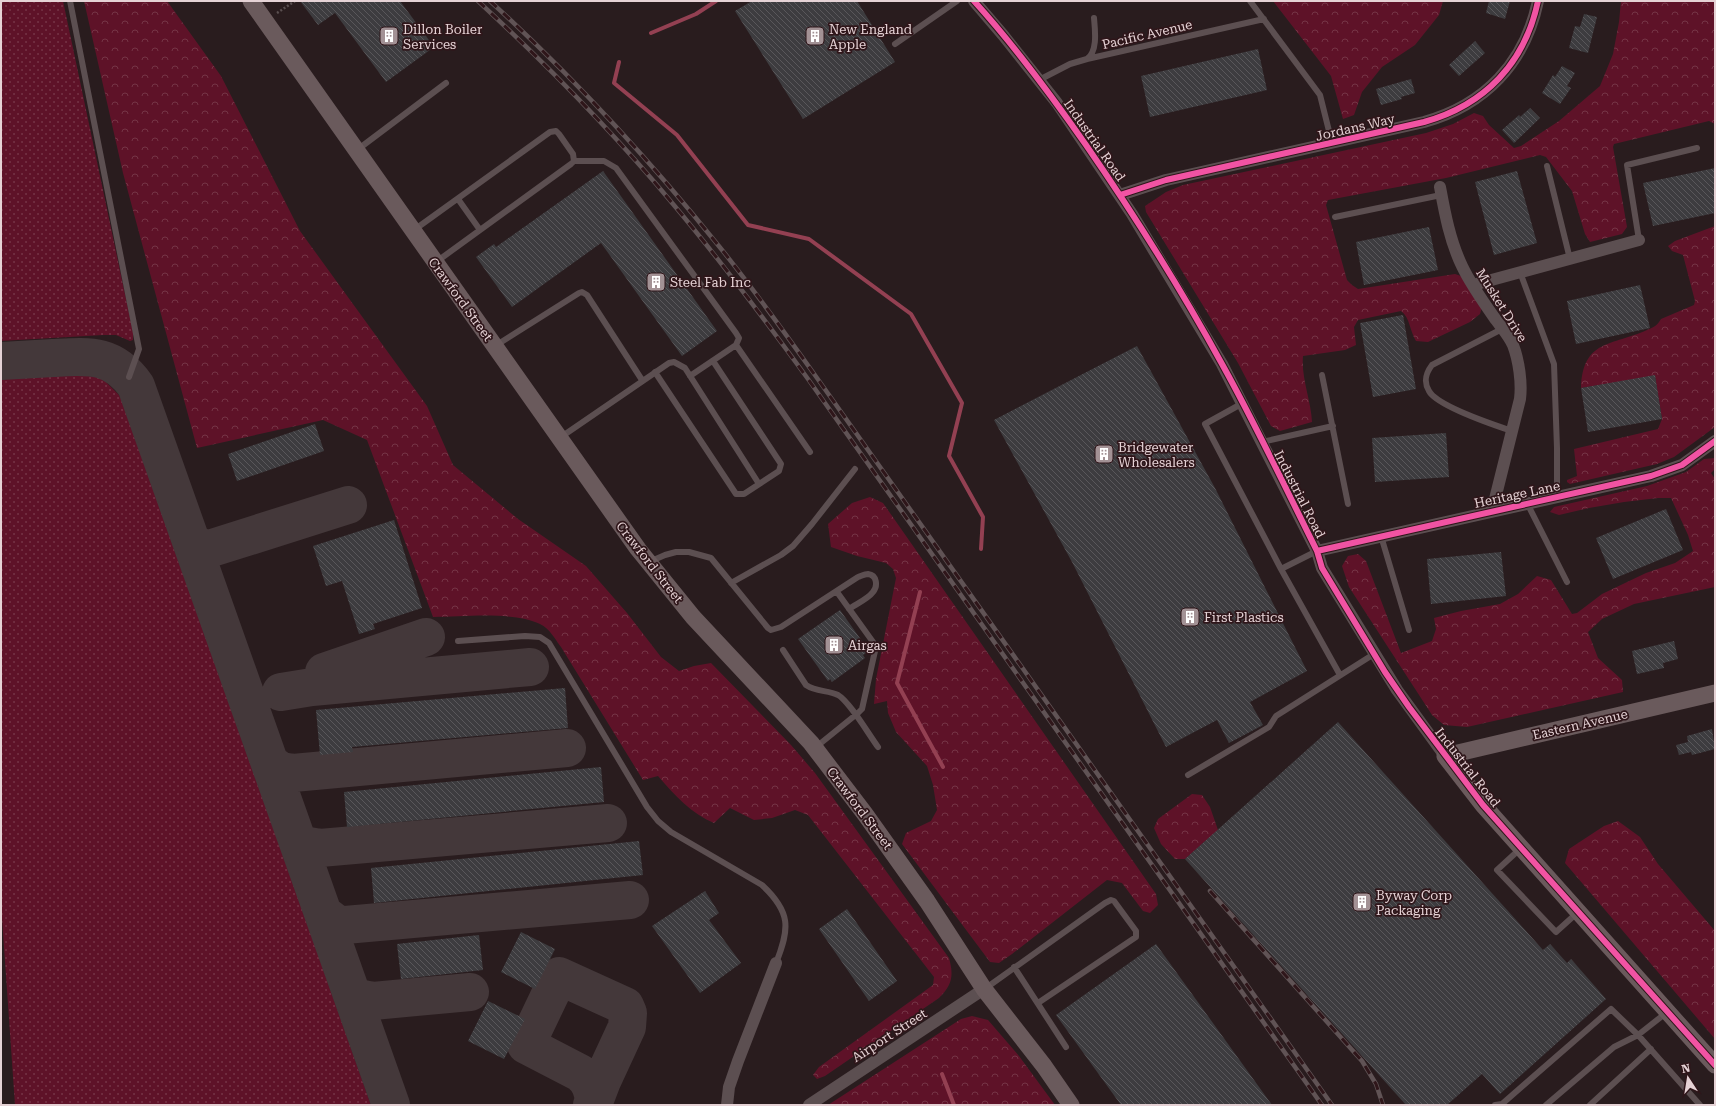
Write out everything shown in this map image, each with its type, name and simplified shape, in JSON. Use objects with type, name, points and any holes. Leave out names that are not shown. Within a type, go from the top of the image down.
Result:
[{"type":"main road","name":"Crawford Street","points":[[251,1],[412,231],[648,563],[693,617],[752,679],[814,748],[928,901],[984,989],[1044,1066],[1071,1105]]},
{"type":"main road","name":"Eastern Avenue","points":[[1445,756],[1715,693]]},
{"type":"main road","name":"Industrial Road","points":[[1445,756],[1483,805],[1715,1064]]},
{"type":"street","name":"Industrial Road","points":[[974,1],[1057,103],[1120,196],[1189,307],[1243,403],[1317,551],[1322,568],[1408,707],[1445,756]]},
{"type":"street","name":"Jordans Way","points":[[1120,196],[1166,180],[1434,120],[1455,111],[1481,96],[1500,78],[1516,56],[1530,28],[1538,1]]},
{"type":"street","name":"Musket Drive","points":[[1440,191],[1454,246],[1462,267],[1512,345],[1515,353],[1520,385],[1520,399],[1492,511]]},
{"type":"street","points":[[1473,285],[1639,240]]},
{"type":"street","name":"Heritage Lane","points":[[1317,551],[1635,480],[1672,470],[1694,457],[1715,441]]},
{"type":"street","points":[[727,1105],[729,1087],[776,963]]},
{"type":"street","name":"Airport Street","points":[[809,1105],[984,989]]},
{"type":"lane","points":[[70,1],[140,349],[130,377]]},
{"type":"lane","points":[[895,44],[957,1]]},
{"type":"lane","points":[[1250,1],[1320,95],[1332,143]]},
{"type":"lane","points":[[1087,59],[1094,48],[1094,18]]},
{"type":"lane","name":"Pacific Avenue","points":[[1039,80],[1070,64],[1087,59],[1264,19]]},
{"type":"lane","points":[[356,151],[446,83]]},
{"type":"lane","points":[[412,231],[550,132],[556,131],[559,134],[573,154],[574,160],[571,164],[435,263]]},
{"type":"lane","points":[[1639,240],[1627,165],[1697,148]]},
{"type":"lane","points":[[574,160],[604,161],[616,168],[739,338],[736,345],[690,376]]},
{"type":"lane","points":[[1547,166],[1570,259]]},
{"type":"lane","points":[[1335,217],[1440,191]]},
{"type":"lane","points":[[458,199],[480,230]]},
{"type":"lane","points":[[1520,272],[1554,364],[1558,448],[1557,497]]},
{"type":"lane","points":[[495,346],[582,292],[587,295],[642,380]]},
{"type":"lane","points":[[1502,329],[1432,365],[1427,371],[1426,384],[1429,392],[1435,398],[1480,420],[1512,431]]},
{"type":"lane","points":[[736,345],[810,452]]},
{"type":"lane","points":[[655,372],[736,494],[744,494],[779,470],[781,464],[712,361]]},
{"type":"lane","points":[[559,438],[642,380],[669,363],[674,362],[685,368],[759,484]]},
{"type":"lane","points":[[1322,375],[1348,504]]},
{"type":"lane","points":[[1243,403],[1205,424],[1281,569],[1340,675]]},
{"type":"lane","points":[[1262,442],[1333,426]]},
{"type":"lane","points":[[731,583],[781,555],[793,546],[855,469]]},
{"type":"lane","points":[[1527,503],[1567,582]]},
{"type":"lane","points":[[1380,536],[1409,630]]},
{"type":"lane","points":[[1281,569],[1317,551]]},
{"type":"lane","points":[[648,563],[665,554],[676,552],[689,552],[710,558],[771,630],[781,627],[858,577],[866,574],[872,575],[875,578],[876,588],[873,593],[849,609]]},
{"type":"lane","points":[[814,748],[855,715],[863,705],[874,646],[873,642],[837,592]]},
{"type":"lane","points":[[458,641],[525,636],[540,637],[550,643],[647,808],[658,821],[671,832],[762,885],[774,896],[781,907],[786,929],[785,940],[776,963]]},
{"type":"lane","points":[[783,650],[806,684],[816,690],[840,696],[844,700],[878,747]]},
{"type":"lane","points":[[1188,775],[1269,727],[1276,716],[1374,654]]},
{"type":"lane","points":[[1521,848],[1497,870],[1556,932],[1578,912]]},
{"type":"lane","points":[[984,989],[1111,900],[1117,904],[1136,931],[1136,936],[1038,1003]]},
{"type":"lane","points":[[1014,967],[1066,1047]]},
{"type":"lane","points":[[1495,1105],[1502,1104],[1610,1009],[1638,1035],[1700,1105]]},
{"type":"lane","points":[[1546,1105],[1614,1047],[1638,1035],[1668,1012]]},
{"type":"lane","points":[[1590,1105],[1651,1049]]},
{"type":"path","points":[[265,21],[295,1]]},
{"type":"green space","points":[[1,1],[63,1],[133,332],[133,340],[130,341],[116,335],[103,335],[1,341]]},
{"type":"green space","points":[[84,1],[167,1],[221,76],[300,231],[427,406],[453,465],[518,519],[586,566],[627,613],[661,657],[679,671],[694,666],[711,663],[791,745],[815,773],[949,958],[951,980],[947,989],[939,998],[825,1076],[817,1079],[813,1075],[819,1067],[933,985],[934,977],[808,815],[795,810],[772,818],[754,820],[730,808],[714,823],[698,815],[670,790],[658,776],[643,780],[561,647],[544,626],[516,617],[433,617],[367,440],[323,420],[197,448],[123,173]]},
{"type":"green space","points":[[1273,1],[1443,1],[1439,15],[1415,45],[1382,67],[1362,92],[1354,115],[1343,119],[1331,76]]},
{"type":"green space","points":[[1621,1],[1715,1],[1715,124],[1709,121],[1614,144],[1613,147],[1627,227],[1622,234],[1590,242],[1585,234],[1572,191],[1546,157],[1540,155],[1446,178],[1328,200],[1326,205],[1347,280],[1352,285],[1358,289],[1455,274],[1461,276],[1482,307],[1480,314],[1470,322],[1428,342],[1416,341],[1406,317],[1401,311],[1358,320],[1354,327],[1356,345],[1345,350],[1303,356],[1303,372],[1312,422],[1280,431],[1271,426],[1238,363],[1146,212],[1145,206],[1166,192],[1183,185],[1426,133],[1453,124],[1474,113],[1483,116],[1489,125],[1514,148],[1521,146],[1559,121],[1600,86],[1613,54]]},
{"type":"green space","points":[[1715,226],[1715,427],[1674,457],[1657,464],[1570,484],[1567,480],[1577,476],[1574,449],[1658,429],[1662,419],[1655,376],[1581,388],[1583,372],[1587,361],[1594,352],[1602,347],[1611,342],[1652,328],[1657,325],[1661,319],[1694,305],[1695,301],[1683,255],[1672,251],[1668,246],[1675,241]]},
{"type":"green space","points":[[83,373],[103,379],[119,395],[127,411],[371,1105],[15,1105],[1,904],[1,379]]},
{"type":"green space","points":[[1715,458],[1715,469],[1711,473],[1715,479],[1715,587],[1634,604],[1602,619],[1588,632],[1598,658],[1622,680],[1623,692],[1467,727],[1444,725],[1432,715],[1349,587],[1342,566],[1348,556],[1358,554],[1366,561],[1401,653],[1432,641],[1436,629],[1434,618],[1461,611],[1500,604],[1518,594],[1537,576],[1551,580],[1572,614],[1577,613],[1602,594],[1646,573],[1675,563],[1693,551],[1688,535],[1671,498],[1624,502],[1559,515],[1550,512],[1554,507],[1647,486],[1686,472],[1704,459]]},
{"type":"green space","points":[[870,497],[883,503],[1156,894],[1158,905],[1150,913],[1143,911],[1122,883],[1107,880],[1012,954],[999,963],[990,962],[902,844],[906,833],[931,821],[937,810],[933,785],[927,766],[896,732],[888,713],[887,701],[874,704],[876,679],[896,578],[893,569],[886,563],[857,556],[831,547],[828,524],[852,503]]},
{"type":"green space","points":[[1192,794],[1202,795],[1210,807],[1218,830],[1185,859],[1175,859],[1161,844],[1154,828],[1158,819]]},
{"type":"green space","points":[[1618,821],[1640,837],[1658,864],[1715,931],[1715,1039],[1565,863],[1569,849],[1604,826]]},
{"type":"green space","points":[[972,1016],[988,1020],[1019,1056],[1055,1105],[828,1105],[961,1019]]},
{"type":"building","name":"Dillon Boiler Services","points":[[300,1],[400,1],[434,47],[386,82],[335,13],[318,25]]},
{"type":"building","name":"New England Apple","points":[[752,1],[857,1],[895,62],[803,119],[735,11]]},
{"type":"building","points":[[1489,1],[1510,1],[1505,19],[1486,13]]},
{"type":"building","points":[[1584,14],[1597,17],[1588,53],[1569,48],[1575,26],[1580,27]]},
{"type":"building","points":[[1475,41],[1485,53],[1459,76],[1449,65]]},
{"type":"building","points":[[1258,49],[1267,90],[1150,117],[1141,76]]},
{"type":"building","points":[[1562,66],[1575,73],[1567,86],[1571,88],[1560,104],[1542,93],[1553,75],[1555,77]]},
{"type":"building","points":[[1411,79],[1415,93],[1401,97],[1402,99],[1381,105],[1376,89]]},
{"type":"building","points":[[1530,108],[1540,118],[1514,143],[1502,130],[1519,115],[1520,117]]},
{"type":"building","points":[[1715,168],[1715,213],[1653,226],[1643,183]]},
{"type":"building","name":"Steel Fab Inc","points":[[603,171],[717,331],[682,356],[601,243],[512,307],[476,257],[494,244],[496,247]]},
{"type":"building","points":[[1517,171],[1537,243],[1494,255],[1475,182]]},
{"type":"building","points":[[1429,227],[1438,270],[1364,285],[1356,242]]},
{"type":"building","points":[[1640,285],[1650,328],[1576,344],[1567,301]]},
{"type":"building","points":[[1403,315],[1416,389],[1373,397],[1360,323]]},
{"type":"building","points":[[1137,346],[1215,488],[1307,671],[1250,702],[1263,725],[1229,743],[1217,720],[1166,747],[1072,562],[994,420]]},
{"type":"building","points":[[1655,375],[1662,419],[1588,432],[1581,388]]},
{"type":"building","points":[[315,424],[324,451],[237,481],[228,454]]},
{"type":"building","points":[[1446,433],[1449,477],[1375,482],[1372,438]]},
{"type":"building","points":[[1666,509],[1683,550],[1613,579],[1596,538]]},
{"type":"building","points":[[394,520],[422,608],[373,624],[375,629],[359,634],[342,581],[326,586],[313,546]]},
{"type":"building","points":[[1501,552],[1506,596],[1431,604],[1427,559]]},
{"type":"building","name":"Airgas","points":[[840,610],[869,651],[863,655],[865,658],[832,682],[830,679],[828,681],[798,639]]},
{"type":"building","points":[[1674,641],[1678,659],[1663,663],[1664,668],[1637,674],[1632,651]]},
{"type":"building","points":[[565,688],[568,728],[352,747],[353,752],[320,755],[316,710]]},
{"type":"building","name":"Byway Corp Packaging","points":[[1338,722],[1543,950],[1550,944],[1567,963],[1571,959],[1606,999],[1500,1094],[1482,1074],[1447,1105],[1406,1105],[1185,859]]},
{"type":"building","points":[[1712,729],[1715,749],[1692,755],[1691,752],[1679,755],[1676,745],[1688,742],[1687,736]]},
{"type":"building","points":[[601,767],[604,802],[347,827],[344,792]]},
{"type":"building","points":[[639,841],[643,875],[374,903],[371,868]]},
{"type":"building","points":[[705,891],[719,913],[709,920],[741,963],[700,993],[652,926]]},
{"type":"building","points":[[847,909],[897,981],[869,1001],[819,929]]},
{"type":"building","points":[[521,932],[555,949],[535,989],[501,972]]},
{"type":"building","points":[[479,935],[483,970],[401,979],[397,944]]},
{"type":"building","points":[[1156,944],[1272,1105],[1121,1105],[1056,1015]]},
{"type":"building","points":[[488,1001],[525,1019],[504,1059],[468,1041]]},
{"type":"waterway","points":[[651,33],[696,14],[716,1]]},
{"type":"waterway","points":[[619,62],[614,83],[677,135],[748,225],[809,239],[911,314],[962,403],[949,456],[983,517],[981,549]]},
{"type":"waterway","points":[[920,592],[897,683],[943,767]]},
{"type":"waterway","points":[[942,1074],[954,1105]]},
{"type":"taxiway","points":[[1,361],[89,357],[109,362],[118,367],[136,386],[391,1105]]},
{"type":"taxiway","points":[[191,540],[203,548],[212,548],[348,505]]},
{"type":"taxiway","points":[[324,672],[426,637]]},
{"type":"taxiway","points":[[281,692],[312,687],[530,667]]},
{"type":"taxiway","points":[[270,763],[281,771],[293,773],[567,748]]},
{"type":"taxiway","points":[[298,840],[303,845],[320,848],[608,823]]},
{"type":"taxiway","points":[[324,914],[337,924],[345,925],[630,900]]},
{"type":"taxiway","points":[[592,1105],[594,1102],[602,1081],[627,1027],[628,1013],[625,1006],[559,976],[526,1045],[580,1073],[590,1086],[594,1102]]},
{"type":"taxiway","points":[[351,992],[359,998],[373,1001],[470,992]]},
{"type":"railway","points":[[478,1],[554,74],[627,151],[691,225],[776,335],[1322,1105]]},
{"type":"railway","points":[[490,1],[580,88],[637,149],[744,278],[781,327],[1332,1105]]},
{"type":"railway","points":[[1210,891],[1362,1061],[1376,1084],[1383,1105]]},
{"type":"cycle path","points":[[974,1],[1018,53],[1060,108],[1157,253],[1235,387],[1317,551],[1322,568],[1385,672],[1409,707],[1483,805],[1715,1065]]},
{"type":"cycle path","points":[[1120,195],[1166,180],[1424,122],[1466,105],[1483,93],[1499,78],[1512,62],[1523,44],[1532,23],[1538,1]]},
{"type":"cycle path","points":[[1317,551],[1651,476],[1682,465],[1715,441]]},
{"type":"place","name":"Dillon Boiler Services","points":[[389,36]]},
{"type":"place","name":"New England Apple","points":[[815,36]]},
{"type":"place","name":"Steel Fab Inc","points":[[656,282]]},
{"type":"place","name":"Bridgewater Wholesalers","points":[[1104,454]]},
{"type":"place","name":"First Plastics","points":[[1190,617]]},
{"type":"place","name":"Airgas","points":[[834,645]]},
{"type":"place","name":"Byway Corp Packaging","points":[[1362,902]]}]
